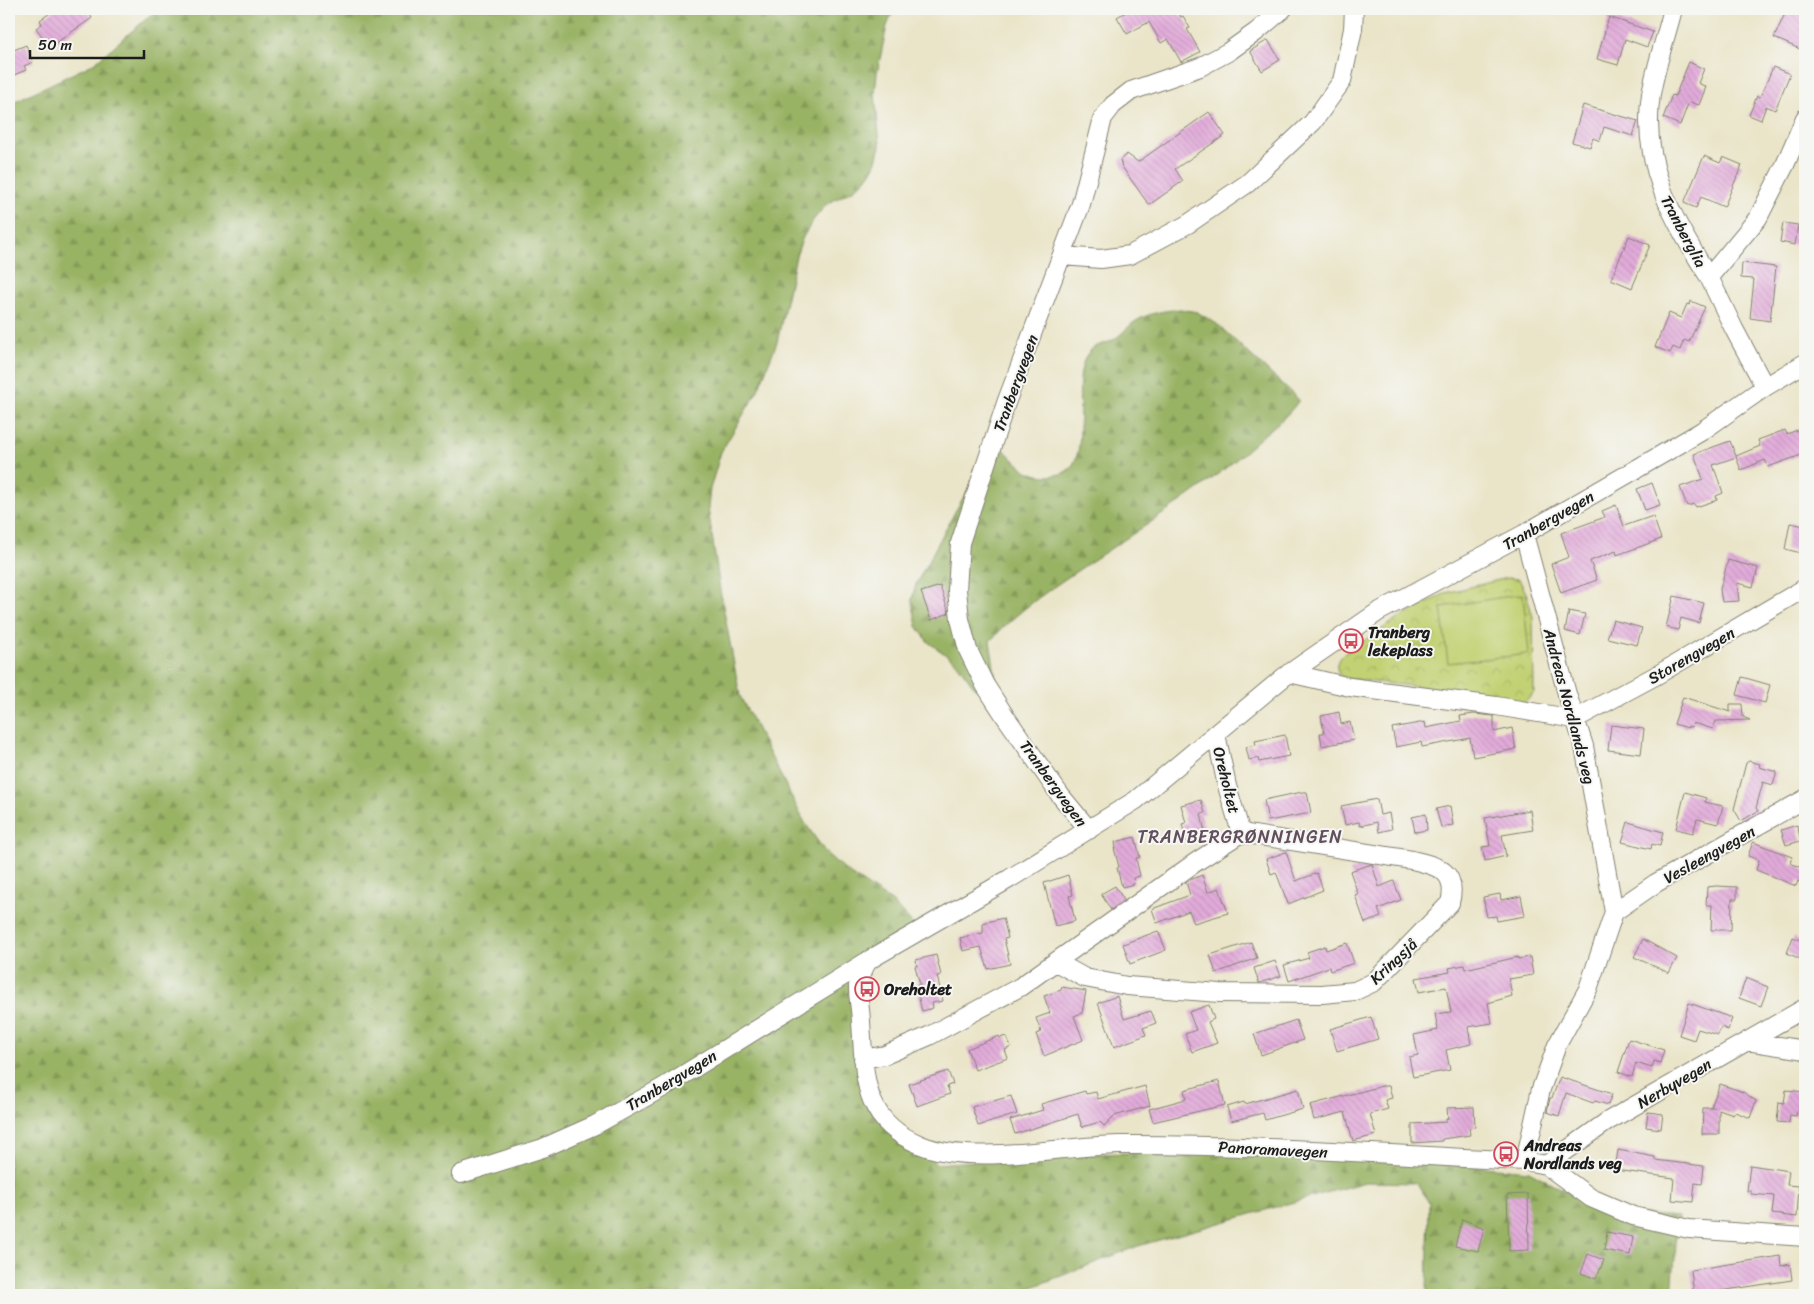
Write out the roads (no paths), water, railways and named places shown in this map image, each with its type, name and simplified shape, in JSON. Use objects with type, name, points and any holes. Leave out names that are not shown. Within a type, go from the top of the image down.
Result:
[{"type":"street","name":"Tranbergvegen","points":[[1089,830],[1060,795],[985,685],[968,650],[960,619],[958,590],[960,544],[1006,404],[1081,204],[1102,118],[1113,105],[1130,91],[1200,67],[1228,52],[1283,9]]},
{"type":"street","points":[[1062,256],[1102,259],[1130,255],[1188,224],[1248,183],[1313,122],[1342,81],[1353,29],[1354,9]]},
{"type":"street","name":"Tranberglia","points":[[1673,9],[1651,94],[1650,133],[1655,168],[1664,198],[1681,233],[1709,277],[1734,329],[1765,386]]},
{"type":"street","name":"Tranberglia","points":[[1709,277],[1758,218],[1785,165],[1805,118]]},
{"type":"street","name":"Tranbergvegen","points":[[461,1174],[543,1148],[595,1125],[662,1088],[869,960],[1009,880],[1136,800],[1289,673],[1378,612],[1524,534],[1702,431],[1765,386],[1805,363]]},
{"type":"street","name":"Andreas Nordlands veg","points":[[1524,534],[1575,720],[1584,746],[1614,912],[1588,989],[1556,1045],[1540,1089],[1525,1161]]},
{"type":"street","name":"Storengvegen","points":[[1575,720],[1657,675],[1805,588]]},
{"type":"street","points":[[1289,673],[1350,687],[1496,706],[1575,720]]},
{"type":"street","name":"Oreholtet","points":[[863,1059],[885,1055],[929,1036],[1020,987],[1196,862],[1241,833],[1227,786],[1216,734]]},
{"type":"street","name":"Vesleengvegen","points":[[1614,912],[1656,883],[1805,799]]},
{"type":"street","name":"Kringsjå","points":[[1056,962],[1085,978],[1127,986],[1220,993],[1322,994],[1355,991],[1374,982],[1450,903],[1452,892],[1449,876],[1437,866],[1412,860],[1241,833]]},
{"type":"street","name":"Tranbergvegen","points":[[859,974],[869,960]]},
{"type":"street","name":"Panoramavegen","points":[[859,974],[857,993],[866,1086],[875,1108],[903,1136],[922,1145],[950,1153],[977,1154],[1115,1145],[1194,1146],[1525,1161],[1546,1165],[1591,1198],[1632,1216],[1689,1229],[1805,1237]]},
{"type":"street","name":"Nerbyvegen","points":[[1546,1165],[1608,1121],[1805,1008]]},
{"type":"street","points":[[1747,1041],[1805,1050]]},
{"type":"place","name":"Tranberg lekeplass","points":[[1351,641]]},
{"type":"place","name":"Oreholtet","points":[[867,989]]},
{"type":"place","name":"Andreas Nordlands veg","points":[[1506,1154]]},
{"type":"district","name":"TRANBERGRØNNINGEN","points":[[1240,837]]}]
